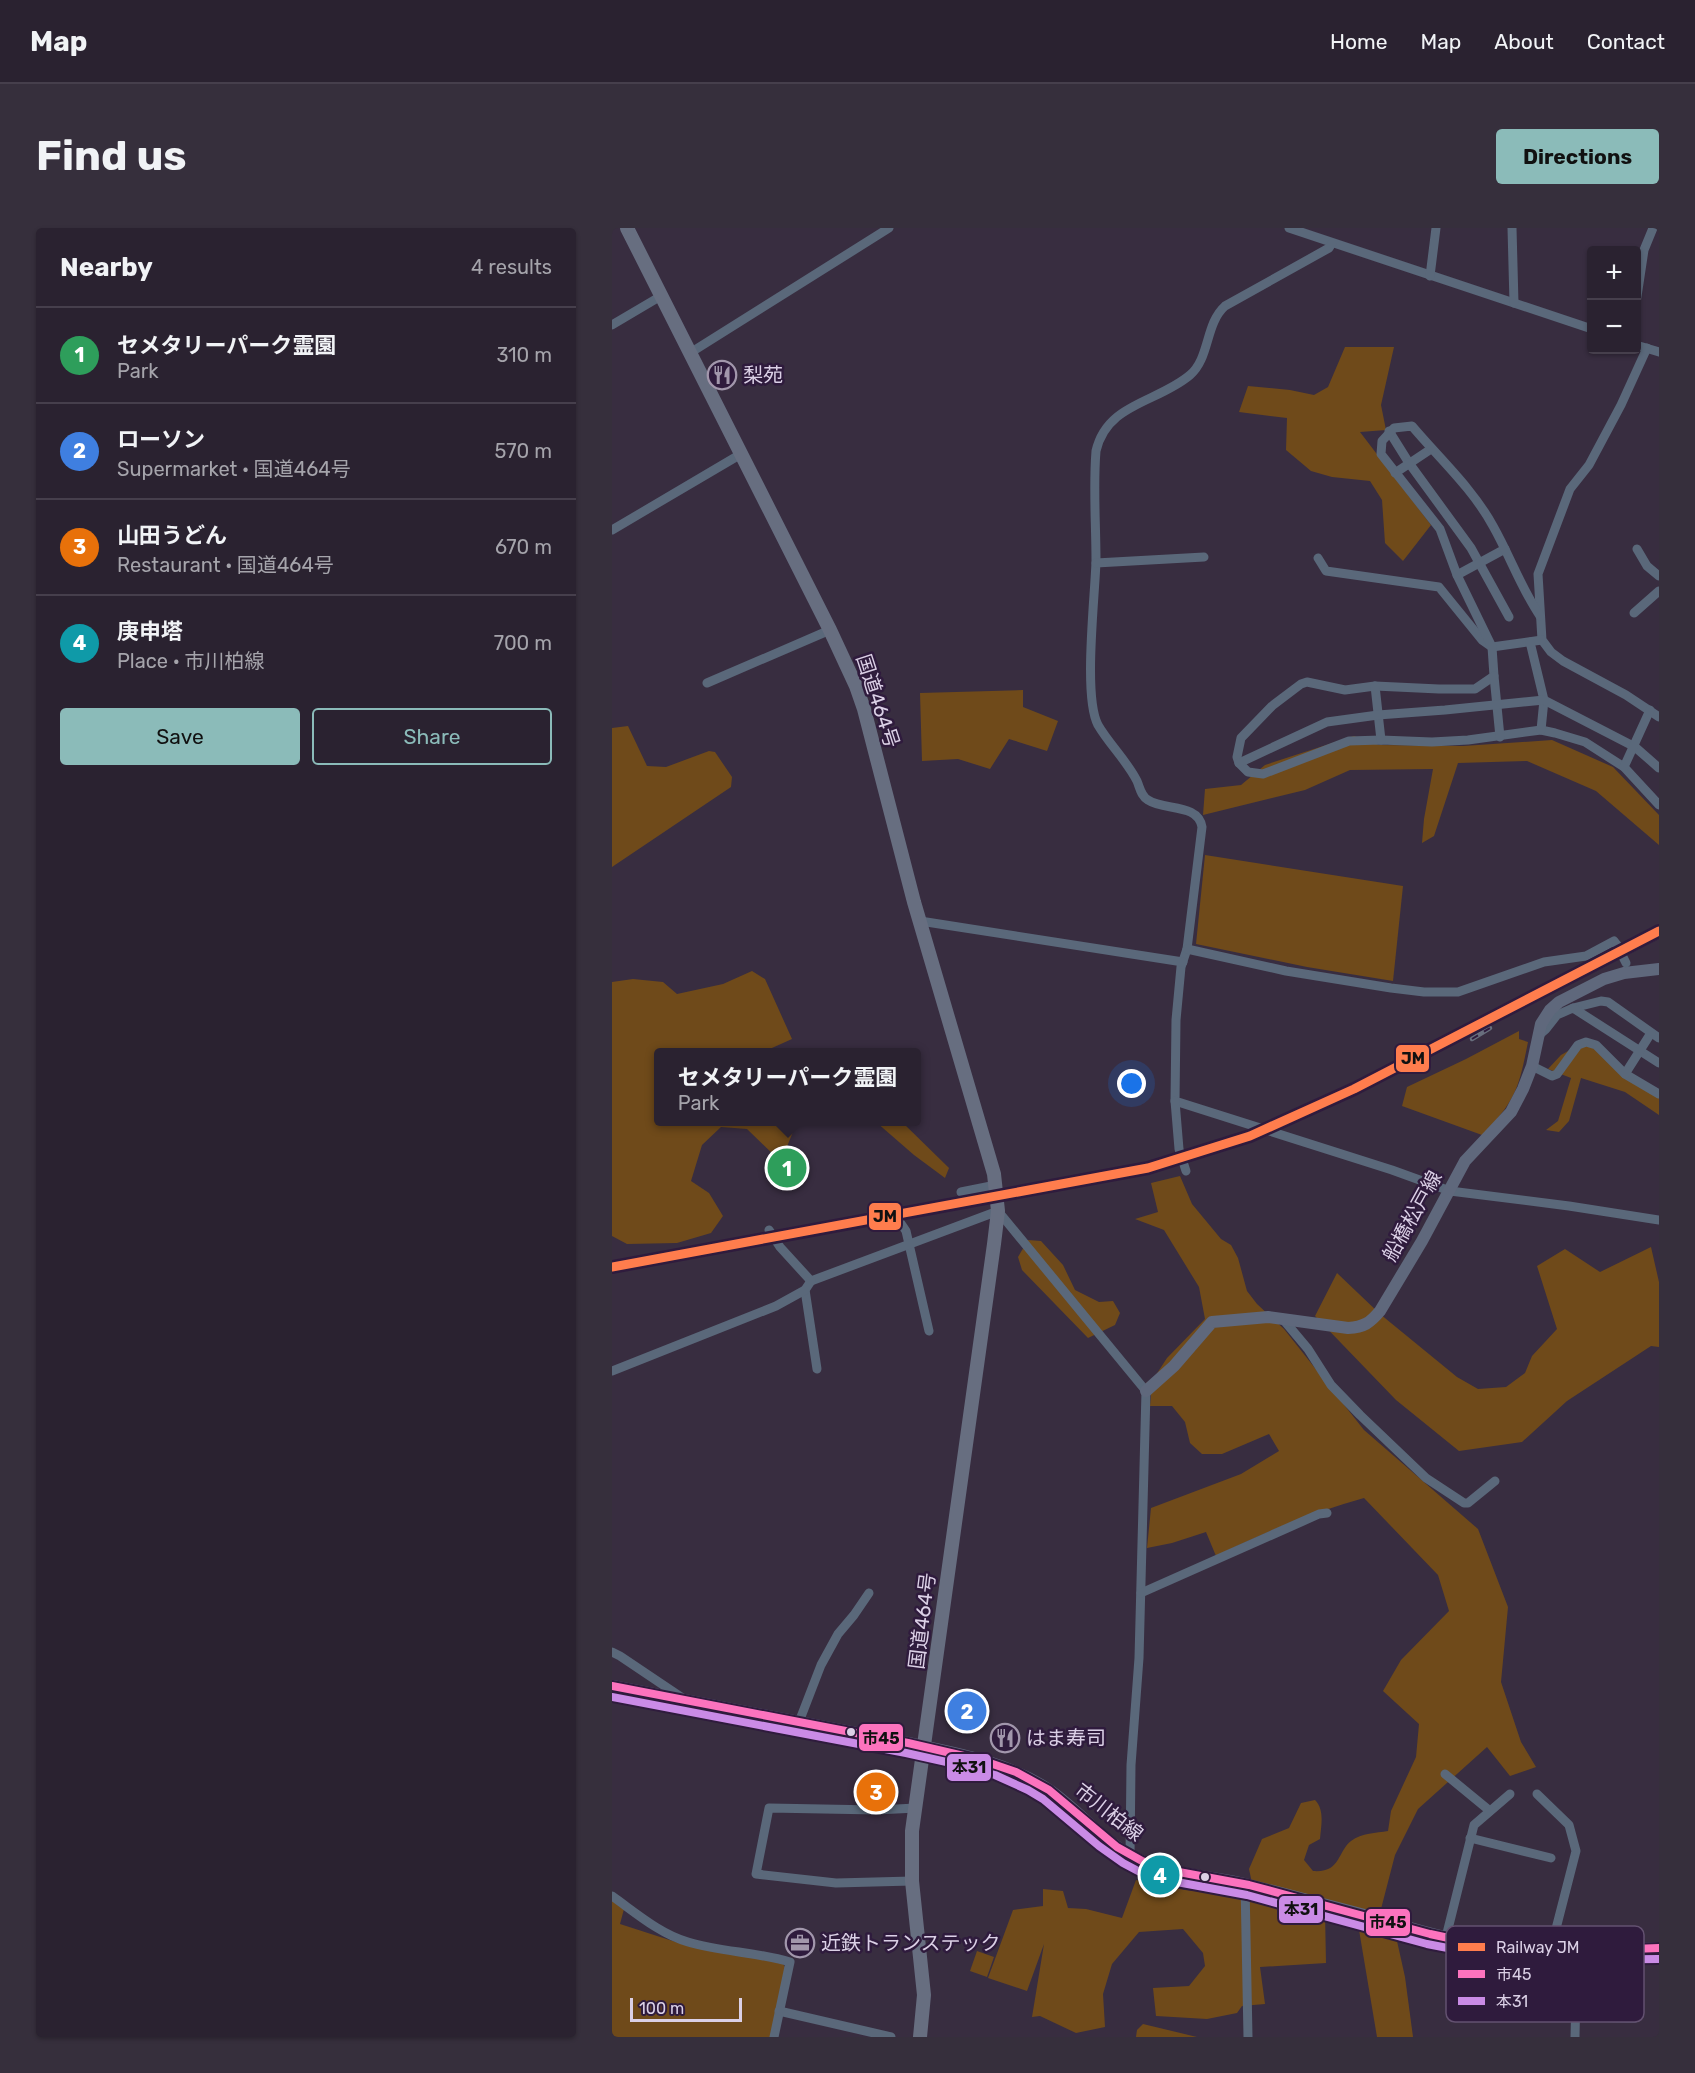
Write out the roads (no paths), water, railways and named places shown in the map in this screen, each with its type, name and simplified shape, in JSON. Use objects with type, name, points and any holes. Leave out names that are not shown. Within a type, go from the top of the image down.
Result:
[{"type":"highway","name":"国道464号","points":[[627,228],[856,686],[920,921],[996,1185],[998,1211],[911,1851],[924,1995],[920,2037]]},
{"type":"main road","name":"船橋松戸線","points":[[1146,1391],[1174,1366],[1212,1322],[1268,1317],[1340,1328],[1360,1327],[1369,1323],[1380,1311],[1465,1161],[1511,1112],[1532,1065],[1544,1018],[1559,1002],[1604,980],[1624,973],[1653,969]]},
{"type":"main road","name":"市川柏線","points":[[612,1686],[977,1759],[1028,1778],[1048,1789],[1106,1839],[1130,1856],[1165,1869],[1245,1884],[1446,1937]]},
{"type":"main road","name":"市川柏線","points":[[1644,1947],[1659,1947]]},
{"type":"street","points":[[690,353],[889,228]]},
{"type":"street","points":[[1288,228],[1306,231],[1332,243],[1587,327]]},
{"type":"street","points":[[1430,276],[1436,228]]},
{"type":"street","points":[[1512,228],[1514,303]]},
{"type":"street","points":[[1636,300],[1644,250],[1653,228]]},
{"type":"street","points":[[1186,1171],[1179,1149],[1175,1101],[1176,1020],[1180,967],[1187,949],[1199,859],[1201,822],[1193,813],[1151,802],[1144,797],[1126,764],[1097,722],[1092,705],[1095,465],[1098,443],[1105,428],[1120,414],[1182,381],[1195,370],[1216,320],[1225,306],[1329,248],[1332,243]]},
{"type":"street","points":[[612,325],[661,296]]},
{"type":"street","points":[[1641,346],[1659,352]]},
{"type":"street","points":[[1647,348],[1622,405],[1589,465],[1570,489],[1538,574],[1542,640],[1551,652],[1563,661],[1626,695],[1659,717]]},
{"type":"street","points":[[1500,737],[1492,647],[1457,575],[1440,529],[1382,454],[1382,441],[1389,431],[1394,428],[1412,426],[1472,496],[1493,524],[1531,603],[1540,616]]},
{"type":"street","points":[[1389,431],[1409,463],[1471,548],[1509,616]]},
{"type":"street","points":[[1395,472],[1431,449]]},
{"type":"street","points":[[612,530],[741,454]]},
{"type":"street","points":[[1457,575],[1505,549]]},
{"type":"street","points":[[1637,549],[1647,566],[1659,576]]},
{"type":"street","points":[[1095,563],[1204,557]]},
{"type":"street","points":[[1318,558],[1326,571],[1440,587],[1482,640],[1492,647],[1542,640]]},
{"type":"street","points":[[1634,613],[1659,591]]},
{"type":"street","points":[[707,682],[830,630]]},
{"type":"street","points":[[1530,642],[1544,700],[1541,730]]},
{"type":"street","points":[[1494,676],[1475,689],[1439,690],[1375,686],[1345,690],[1306,682],[1272,706],[1241,738],[1237,757],[1239,763],[1248,772],[1263,774],[1349,741],[1432,742],[1500,737],[1541,730],[1585,742],[1624,767],[1659,805]]},
{"type":"street","points":[[1375,686],[1381,740]]},
{"type":"street","points":[[1239,763],[1327,722],[1378,715],[1544,700],[1635,747],[1659,768]]},
{"type":"street","points":[[1624,767],[1650,710]]},
{"type":"street","points":[[920,921],[1183,962]]},
{"type":"street","points":[[1187,949],[1286,971],[1402,989],[1458,992],[1544,962],[1586,956],[1614,941],[1626,963],[1653,969]]},
{"type":"street","points":[[1539,1035],[1557,1015],[1573,1008],[1601,1001],[1608,1002],[1655,1036],[1640,1051],[1625,1074]]},
{"type":"street","points":[[1573,1008],[1659,1063]]},
{"type":"street","points":[[1532,1065],[1552,1076],[1557,1074],[1578,1045],[1586,1042],[1596,1045],[1625,1074],[1659,1094]]},
{"type":"street","points":[[1175,1101],[1392,1170],[1450,1191],[1659,1220]]},
{"type":"street","points":[[961,1192],[996,1185]]},
{"type":"street","points":[[889,1206],[906,1232],[929,1331]]},
{"type":"street","points":[[612,1371],[777,1306],[808,1286],[909,1243],[998,1211],[1146,1391],[1139,1658],[1131,1765],[1130,1856]]},
{"type":"street","points":[[770,1230],[808,1286],[817,1369]]},
{"type":"street","points":[[1281,1318],[1308,1349],[1331,1385],[1408,1463],[1426,1478],[1464,1503],[1468,1503],[1495,1481]]},
{"type":"street","points":[[1141,1593],[1318,1514],[1327,1514]]},
{"type":"street","points":[[799,1722],[821,1665],[838,1634],[854,1616],[869,1593]]},
{"type":"street","points":[[612,1652],[691,1702]]},
{"type":"street","points":[[1444,1774],[1490,1811]]},
{"type":"street","points":[[1449,1926],[1474,1824],[1509,1794]]},
{"type":"street","points":[[1537,1794],[1569,1825],[1576,1851],[1557,1926]]},
{"type":"street","points":[[912,1881],[836,1883],[756,1874],[769,1808],[866,1810],[916,1808]]},
{"type":"street","points":[[1470,1838],[1551,1858]]},
{"type":"street","points":[[1245,1884],[1248,2037]]},
{"type":"street","points":[[612,1896],[654,1927],[687,1942],[774,1957],[790,1962],[774,2037]]},
{"type":"street","points":[[779,2011],[891,2037]]},
{"type":"railway","points":[[1470,1029],[1525,1005],[1659,936]]},
{"type":"railway","points":[[1472,1039],[1490,1028]]},
{"type":"rail line","name":"JM","points":[[612,1267],[1148,1168],[1250,1136],[1354,1089],[1659,931]]},
{"type":"place","name":"梨苑","points":[[722,375]]},
{"type":"place","name":"セメタリーパーク霊園","points":[[787,1168]]},
{"type":"place","name":"ローソン","points":[[967,1711]]},
{"type":"place","name":"はま寿司","points":[[1005,1738]]},
{"type":"place","name":"山田うどん","points":[[876,1792]]},
{"type":"place","name":"庚申塔","points":[[1160,1875]]},
{"type":"place","name":"近鉄トランステック","points":[[800,1943]]}]
